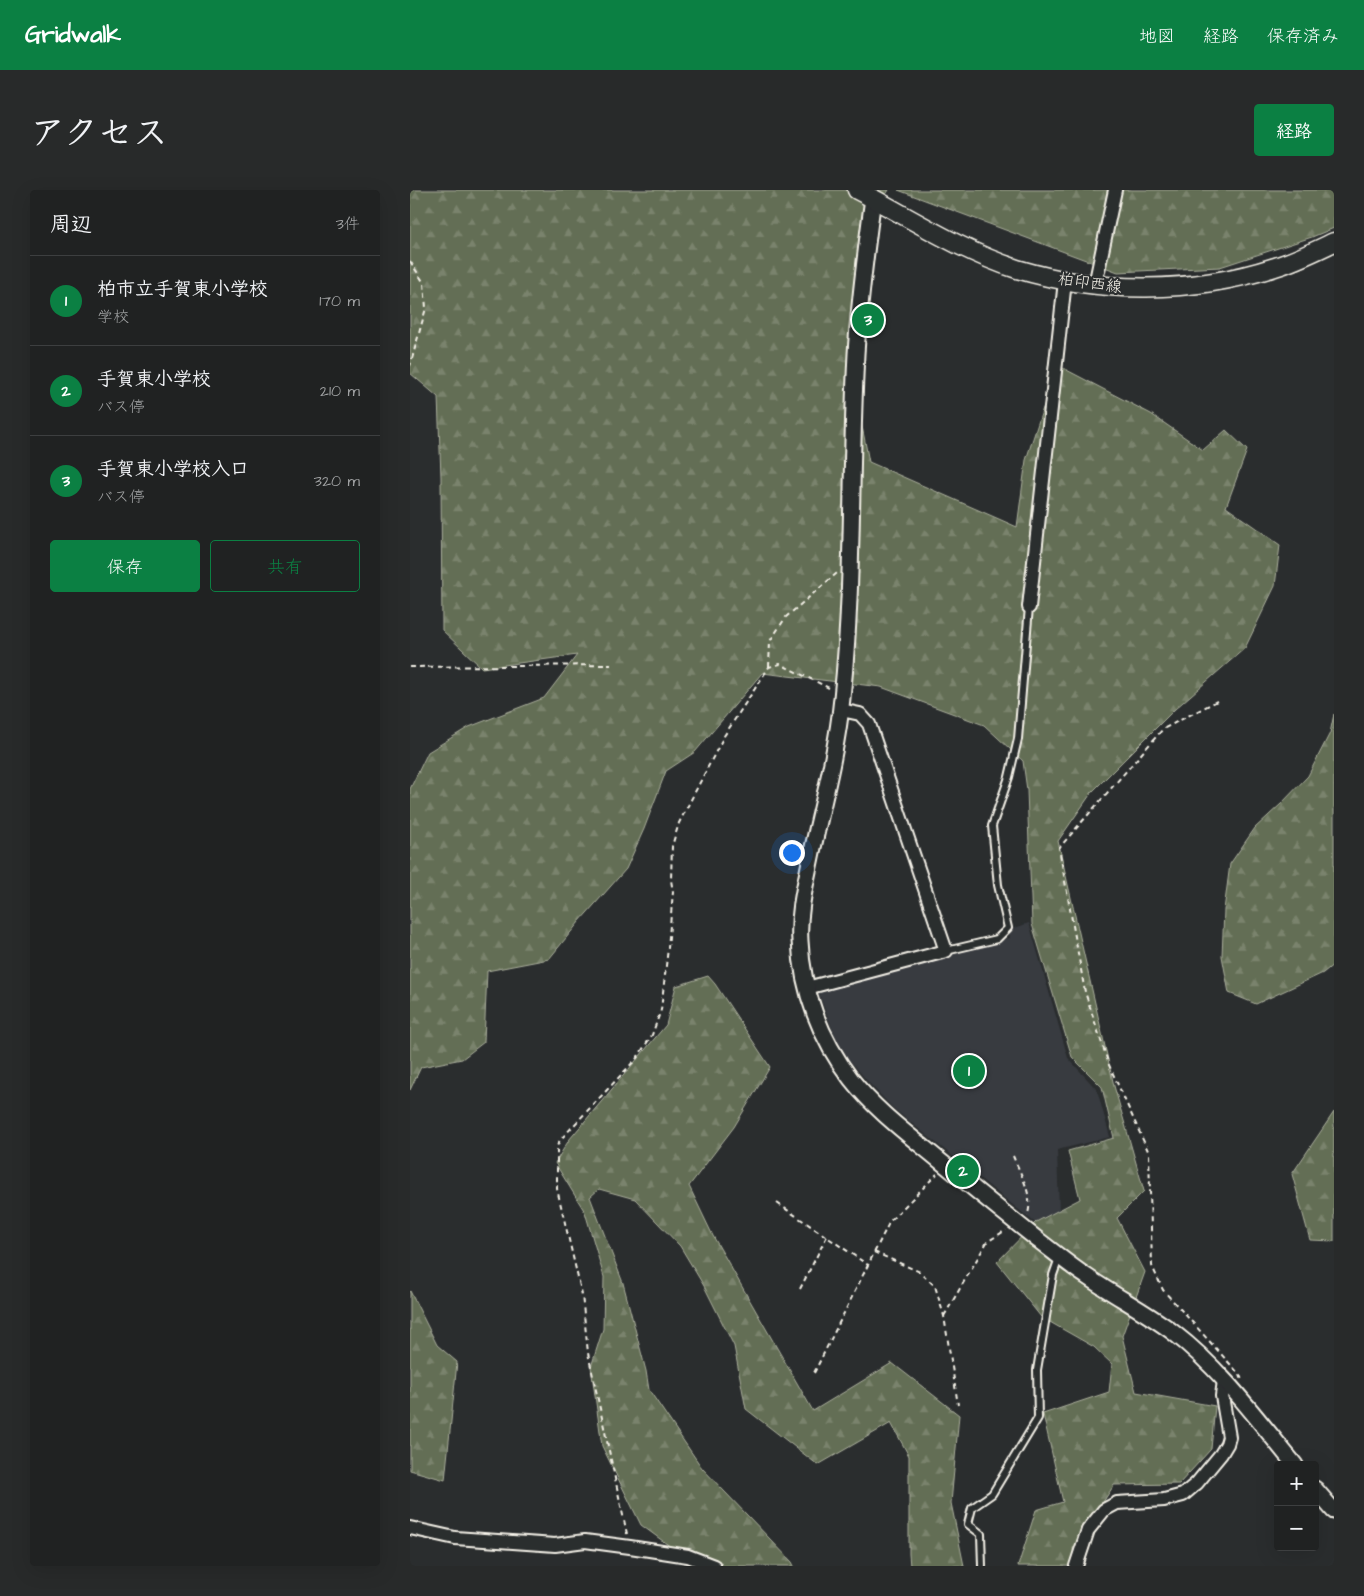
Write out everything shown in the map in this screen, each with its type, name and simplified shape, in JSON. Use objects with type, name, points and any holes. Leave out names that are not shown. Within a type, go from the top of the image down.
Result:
[{"type":"main road","name":"柏印西線","points":[[857,190],[874,194],[945,237],[983,256],[1016,268],[1065,281],[1095,285],[1124,288],[1183,286],[1247,276],[1277,267],[1334,242]]},
{"type":"street","points":[[1095,285],[1115,190]]},
{"type":"street","points":[[874,194],[856,351],[848,623],[843,694],[800,914],[800,940],[807,988],[814,1011],[836,1058],[869,1100],[1019,1225],[1084,1275],[1176,1334],[1224,1380],[1292,1461]]},
{"type":"street","points":[[1029,607],[1065,281]]},
{"type":"street","points":[[807,988],[946,951],[869,724],[860,714],[841,710]]},
{"type":"street","points":[[1076,1566],[1088,1530],[1104,1510],[1117,1503],[1164,1500],[1182,1495],[1197,1483],[1221,1454],[1228,1444],[1229,1437],[1222,1396],[1224,1380]]},
{"type":"street","points":[[1319,1494],[1334,1511]]},
{"type":"street","points":[[410,1528],[455,1538],[556,1545],[585,1541],[688,1556],[714,1566]]},
{"type":"lane","points":[[946,951],[997,939],[1008,928],[998,885],[992,826],[1009,776],[1018,739],[1029,607]]},
{"type":"lane","points":[[982,1566],[981,1534],[968,1524],[972,1508],[992,1494],[1038,1418],[1037,1370],[1052,1275],[1060,1256]]},
{"type":"path","points":[[410,261],[424,283],[426,308],[410,366]]},
{"type":"path","points":[[630,1547],[588,1353],[582,1295],[556,1189],[557,1146],[560,1140],[636,1058],[652,1034],[661,1010],[674,892],[671,880],[672,846],[679,823],[724,736],[769,666],[770,640],[786,618],[850,562]]},
{"type":"path","points":[[769,666],[780,664],[843,694]]},
{"type":"path","points":[[410,667],[611,665]]},
{"type":"path","points":[[1217,700],[1163,729],[1059,848],[1085,992],[1109,1065],[1150,1153],[1152,1266],[1163,1290],[1240,1375],[1244,1383],[1236,1394]]},
{"type":"path","points":[[944,1316],[988,1242],[1019,1225],[1030,1210],[1029,1200],[1013,1156]]},
{"type":"path","points":[[814,1373],[890,1221],[946,1165]]},
{"type":"path","points":[[777,1203],[868,1264]]},
{"type":"path","points":[[800,1289],[827,1236]]},
{"type":"path","points":[[874,1252],[920,1272],[935,1286],[944,1316],[958,1405]]},
{"type":"shaded area","points":[[1029,923],[1068,1058],[1097,1090],[1110,1137],[1057,1150],[1060,1243],[893,1108],[869,1083],[848,1058],[835,1036],[817,989],[1010,938],[1009,930]]},
{"type":"green space","points":[[410,190],[889,190],[865,225],[854,287],[853,380],[869,462],[1017,527],[1026,460],[1057,365],[1151,414],[1203,450],[1226,430],[1247,450],[1226,507],[1280,545],[1275,586],[1245,648],[1175,709],[1092,792],[1058,841],[1114,1086],[1144,1191],[1117,1218],[1145,1272],[1122,1336],[1136,1392],[1215,1406],[1211,1449],[1179,1484],[1114,1485],[1073,1549],[1075,1566],[1018,1566],[1036,1510],[1063,1502],[1043,1414],[1109,1392],[1112,1364],[1094,1347],[1041,1317],[997,1262],[1036,1222],[1080,1199],[1068,1151],[1114,1138],[1102,1087],[1072,1057],[1032,924],[1027,790],[1023,761],[984,725],[881,687],[762,673],[695,752],[666,771],[644,829],[626,869],[549,959],[487,971],[484,1042],[462,1059],[421,1067],[410,1090],[410,789],[428,752],[469,727],[544,698],[577,655],[482,668],[442,630],[441,477],[438,397],[410,373]]},
{"type":"green space","points":[[898,190],[1334,190],[1334,228],[1220,267],[1118,272]]},
{"type":"green space","points":[[1334,714],[1334,964],[1323,973],[1256,1004],[1229,993],[1222,956],[1224,910],[1230,864],[1255,828],[1308,776],[1330,733]]},
{"type":"green space","points":[[708,976],[770,1067],[734,1127],[689,1186],[713,1236],[813,1411],[892,1363],[959,1415],[951,1503],[964,1566],[910,1566],[909,1456],[891,1423],[818,1465],[746,1409],[734,1346],[704,1286],[680,1246],[635,1199],[599,1189],[590,1197],[623,1283],[646,1371],[649,1390],[702,1468],[794,1566],[697,1566],[641,1525],[602,1446],[591,1367],[603,1329],[604,1277],[585,1212],[555,1163],[569,1140],[666,1025],[676,986]]},
{"type":"green space","points":[[1334,1112],[1334,1241],[1310,1240],[1292,1174]]},
{"type":"green space","points":[[410,1291],[437,1345],[457,1362],[445,1480],[410,1470]]},
{"type":"place","name":"手賀東小学校入口","points":[[868,320]]},
{"type":"place","name":"柏市立手賀東小学校","points":[[969,1071]]},
{"type":"place","name":"手賀東小学校","points":[[963,1171]]}]
